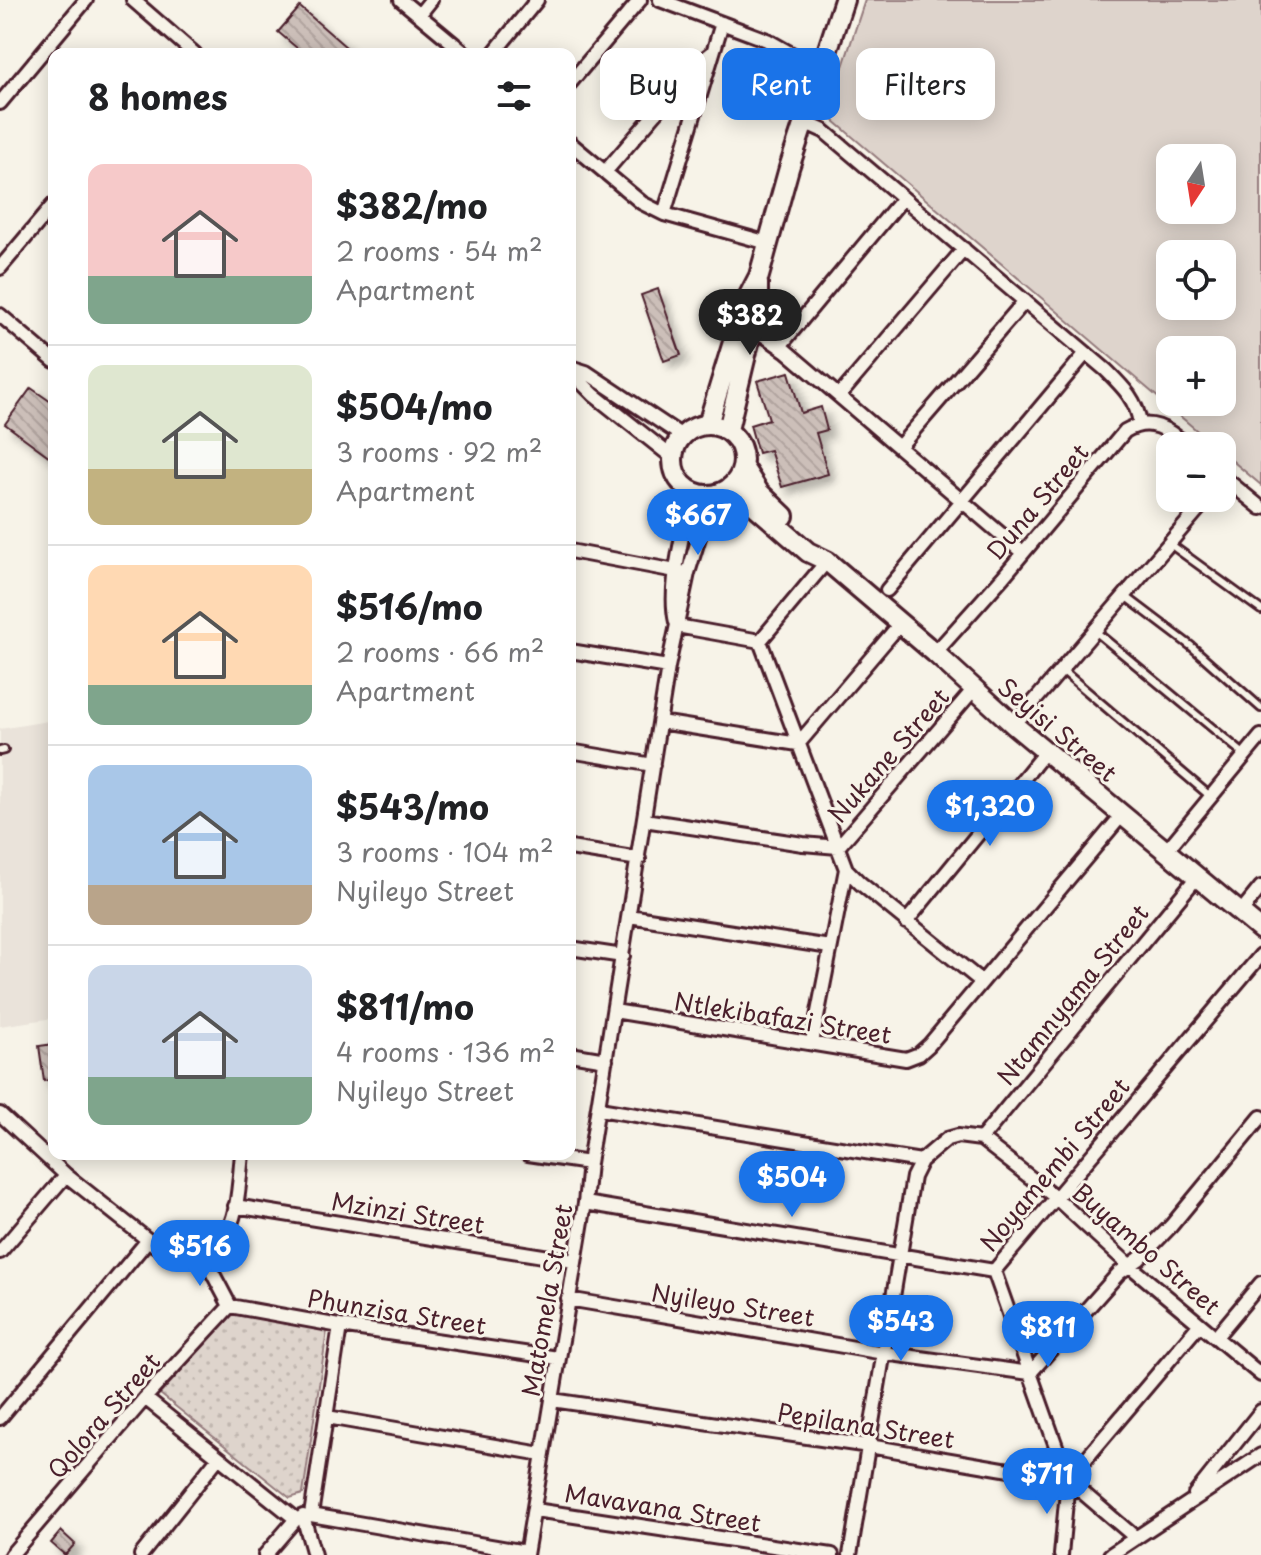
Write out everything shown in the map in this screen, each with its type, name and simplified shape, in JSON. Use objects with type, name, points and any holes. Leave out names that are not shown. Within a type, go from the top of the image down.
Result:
[{"type":"street","points":[[0,103],[86,0]]},
{"type":"street","points":[[133,0],[184,48]]},
{"type":"street","points":[[401,0],[459,48]]},
{"type":"street","points":[[419,15],[431,0]]},
{"type":"street","points":[[498,48],[537,0]]},
{"type":"street","points":[[576,76],[640,0]]},
{"type":"street","points":[[660,0],[781,48]]},
{"type":"street","points":[[828,48],[844,0]]},
{"type":"street","points":[[664,214],[722,23]]},
{"type":"street","points":[[605,172],[698,64],[713,52]]},
{"type":"street","points":[[708,424],[745,303],[759,276],[804,122],[824,131],[1086,353],[1130,394],[1137,406],[1140,423],[1161,426],[1169,432]]},
{"type":"street","points":[[576,148],[642,203],[664,214],[768,243]]},
{"type":"street","points":[[780,346],[903,198]]},
{"type":"street","points":[[0,268],[48,211]]},
{"type":"street","points":[[839,396],[964,249]]},
{"type":"street","points":[[728,430],[758,305],[759,276]]},
{"type":"street","points":[[899,447],[1025,301]]},
{"type":"street","points":[[0,315],[48,356]]},
{"type":"street","points":[[752,327],[780,346],[1023,553]]},
{"type":"street","points":[[887,590],[1086,353]]},
{"type":"street","points":[[576,370],[586,372],[682,436]]},
{"type":"street","points":[[576,376],[594,395],[672,457]]},
{"type":"street","name":"Duna Street","points":[[935,653],[1125,431],[1140,423]]},
{"type":"street","points":[[708,424],[728,430],[741,446],[743,467],[732,486],[712,495],[690,490],[674,473],[672,457],[682,436],[691,428],[708,424]]},
{"type":"street","name":"Seyisi Street","points":[[743,467],[759,492],[817,545],[827,561]]},
{"type":"street","name":"Seyisi Street","points":[[732,486],[808,552],[827,561],[1014,725],[1261,930]]},
{"type":"street","points":[[1236,488],[1261,508]]},
{"type":"street","name":"Matomela Street","points":[[526,1554],[677,626],[674,613],[683,572],[690,490]]},
{"type":"street","name":"Matomela Street","points":[[683,572],[712,495]]},
{"type":"street","points":[[1014,725],[1196,512]]},
{"type":"street","points":[[576,552],[683,572]]},
{"type":"street","points":[[760,641],[827,561]]},
{"type":"street","points":[[798,744],[900,624]]},
{"type":"street","points":[[677,626],[760,641]]},
{"type":"street","points":[[760,641],[846,869],[906,922],[982,982]]},
{"type":"street","points":[[576,652],[668,667]]},
{"type":"street","name":"Nukane Street","points":[[644,820],[812,846],[838,847],[974,689]]},
{"type":"street","points":[[660,722],[798,744]]},
{"type":"street","points":[[1166,851],[1261,736]]},
{"type":"street","points":[[906,922],[1046,751]]},
{"type":"street","points":[[576,752],[653,765]]},
{"type":"street","name":"Ntlekibafazi Street","points":[[614,1011],[906,1059],[919,1054],[1122,815]]},
{"type":"street","points":[[576,849],[639,859]]},
{"type":"street","points":[[812,1043],[846,869]]},
{"type":"street","name":"Ntamnyama Street","points":[[981,1139],[1197,877]]},
{"type":"street","points":[[1240,913],[1261,887]]},
{"type":"street","points":[[629,916],[830,947]]},
{"type":"street","points":[[576,949],[623,956]]},
{"type":"street","name":"Noyamembi Street","points":[[585,1203],[994,1271],[1054,1196],[1261,955]]},
{"type":"street","points":[[576,1055],[606,1060]]},
{"type":"street","points":[[599,1109],[921,1161]]},
{"type":"street","points":[[0,1114],[48,1158]]},
{"type":"street","points":[[1030,1373],[1129,1265],[1139,1259],[1171,1226],[1261,1117]]},
{"type":"street","points":[[850,1555],[913,1177],[921,1161],[947,1139],[958,1136],[981,1139]]},
{"type":"street","name":"Buyambo Street","points":[[981,1139],[1054,1196],[1129,1265],[1261,1375]]},
{"type":"street","points":[[50,1160],[159,1249],[178,1257],[194,1257],[221,1241],[235,1206],[241,1160]]},
{"type":"street","points":[[569,1160],[589,1163]]},
{"type":"street","points":[[0,1252],[66,1175]]},
{"type":"street","name":"Mzinzi Street","points":[[235,1206],[574,1261]]},
{"type":"street","points":[[0,1418],[148,1240]]},
{"type":"street","points":[[202,1253],[230,1306]]},
{"type":"street","points":[[994,1271],[1068,1480],[1061,1555]]},
{"type":"street","points":[[1216,1337],[1261,1283]]},
{"type":"street","name":"Nyileyo Street","points":[[568,1299],[884,1353],[1030,1373]]},
{"type":"street","name":"Phunzisa Street","points":[[230,1306],[340,1326],[558,1358]]},
{"type":"street","name":"Qolora Street","points":[[9,1555],[145,1398],[230,1306]]},
{"type":"street","points":[[1068,1480],[1199,1325]]},
{"type":"street","points":[[314,1555],[304,1516],[327,1417],[340,1326]]},
{"type":"street","points":[[145,1398],[218,1458],[304,1516],[526,1554]]},
{"type":"street","name":"Pepilana Street","points":[[552,1400],[869,1446],[1068,1480]]},
{"type":"street","points":[[1188,1503],[1261,1411]]},
{"type":"street","points":[[327,1417],[542,1454]]},
{"type":"street","points":[[1110,1555],[1261,1455]]},
{"type":"street","points":[[141,1555],[218,1458]]},
{"type":"street","points":[[1068,1480],[1136,1538]]},
{"type":"street","name":"Mavavana Street","points":[[535,1510],[832,1555]]},
{"type":"street","points":[[265,1555],[304,1516]]},
{"type":"street","points":[[0,1549],[9,1555]]},
{"type":"lane","points":[[1170,544],[1261,610]]},
{"type":"lane","points":[[1125,596],[1178,635],[1261,708]]},
{"type":"lane","points":[[1095,631],[1245,755]]},
{"type":"lane","points":[[1062,670],[1210,796]]},
{"type":"shaded area","points":[[865,0],[1261,0],[1261,485],[1236,464],[1236,432],[1199,432],[1180,416],[1236,416],[1236,336],[1156,336],[1156,396],[833,120],[840,120],[840,76]]},
{"type":"shaded area","points":[[48,721],[48,1019],[0,1026],[0,729]]},
{"type":"shaded area","points":[[233,1313],[327,1331],[303,1494],[290,1498],[160,1394]]},
{"type":"building","points":[[300,7],[347,48],[297,48],[278,32]]},
{"type":"building","points":[[658,289],[681,355],[664,361],[641,295]]},
{"type":"building","points":[[789,372],[801,413],[821,407],[827,430],[816,433],[828,474],[782,487],[770,450],[758,453],[750,425],[769,419],[757,381]]},
{"type":"building","points":[[31,388],[48,400],[48,456],[5,424]]},
{"type":"building","points":[[48,1045],[48,1080],[44,1081],[39,1046]]},
{"type":"building","points":[[61,1531],[75,1544],[65,1555],[51,1543]]}]
